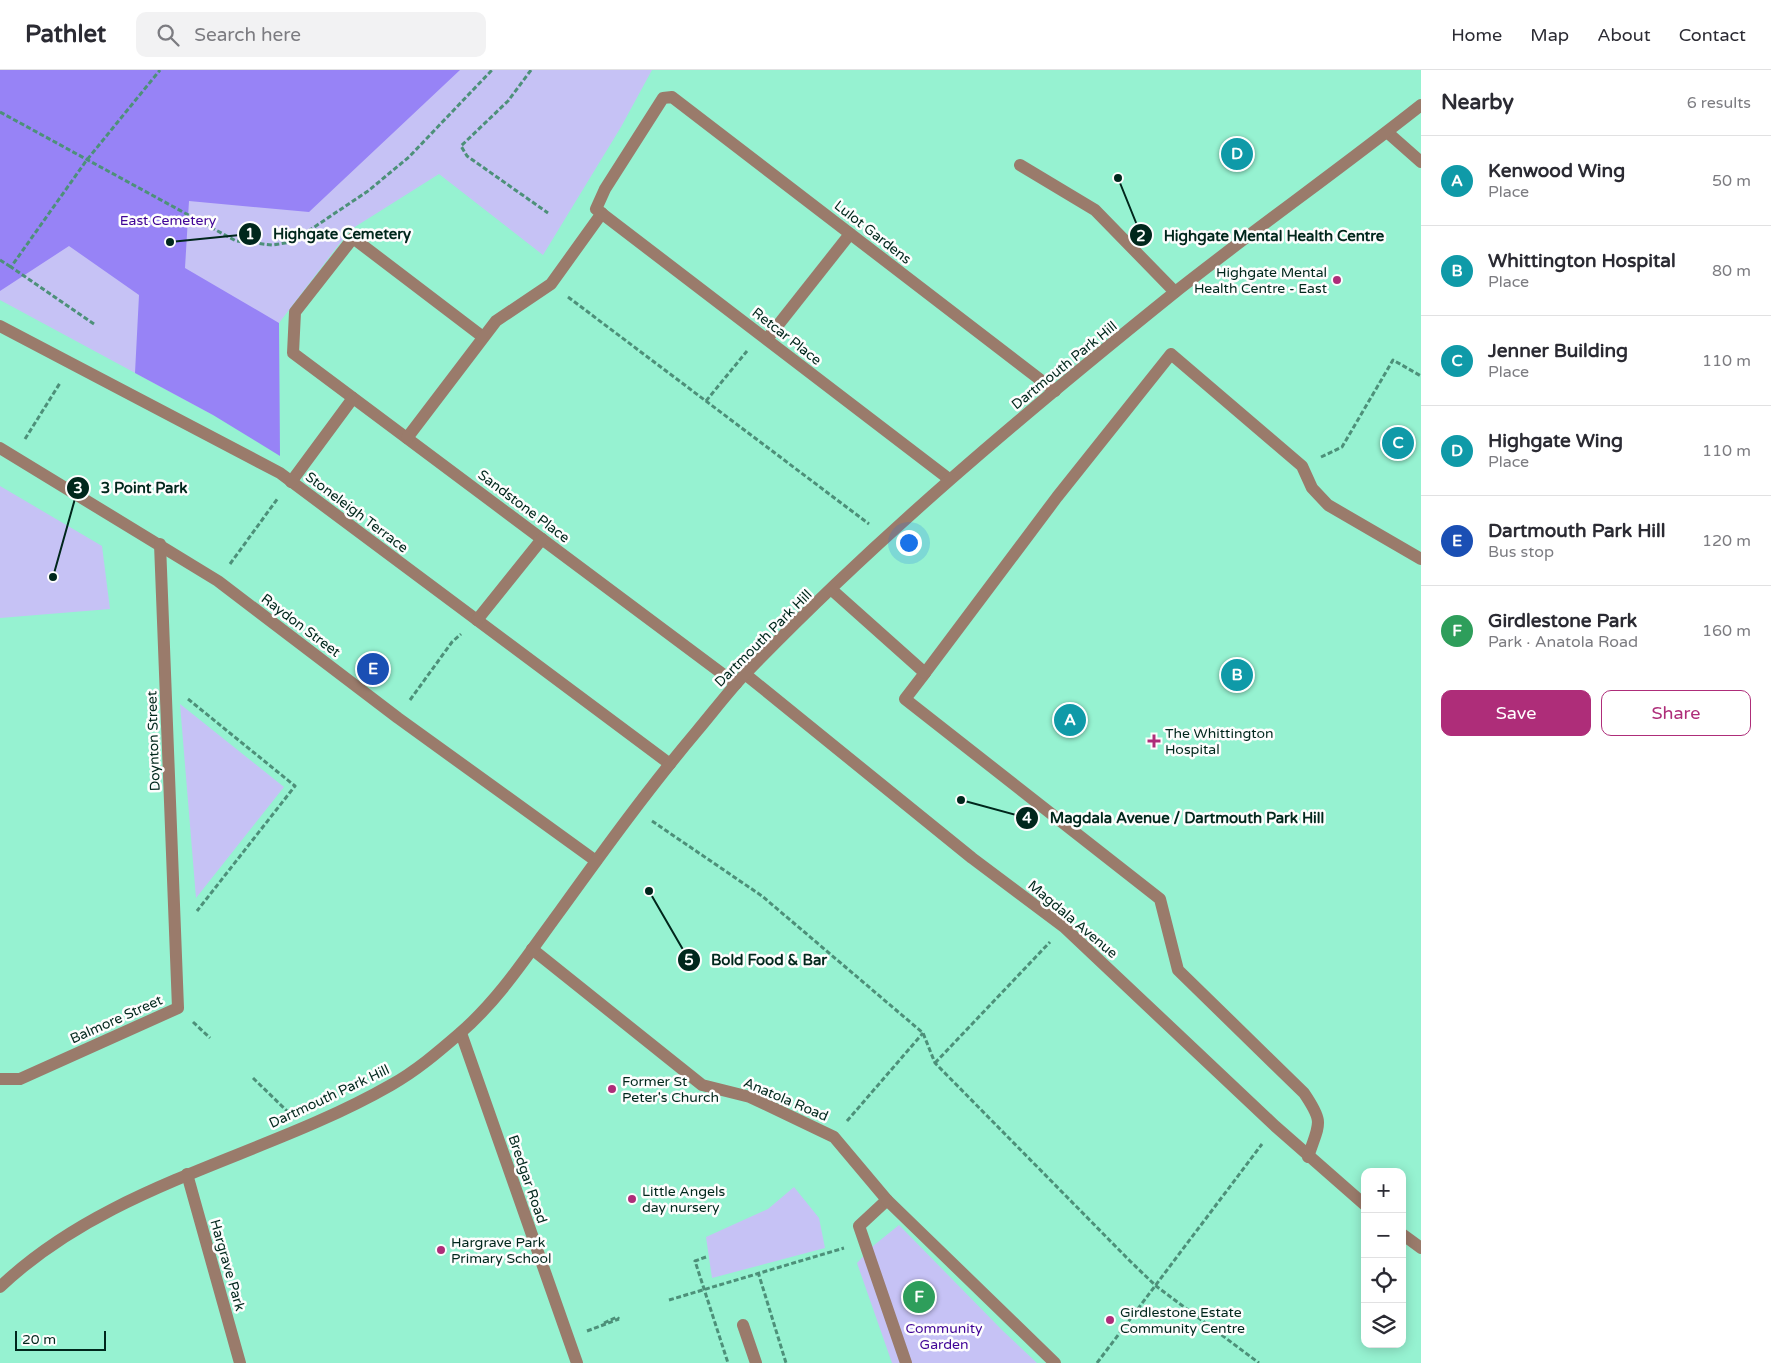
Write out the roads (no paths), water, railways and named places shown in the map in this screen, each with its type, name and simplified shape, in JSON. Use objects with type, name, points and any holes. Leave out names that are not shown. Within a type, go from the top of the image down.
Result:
[{"type":"street","name":"Lulot Gardens","points":[[604,215],[596,209],[605,189],[663,98],[672,97],[1055,391]]},
{"type":"street","name":"Dartmouth Park Hill","points":[[0,1286],[26,1262],[104,1214],[187,1174],[303,1126],[390,1086],[417,1068],[461,1033],[483,1012],[670,764],[745,674],[949,479],[1175,292],[1421,105]]},
{"type":"street","points":[[1387,132],[1421,162]]},
{"type":"street","points":[[1020,165],[1095,210],[1175,292]]},
{"type":"street","points":[[407,438],[496,321],[550,284],[604,215]]},
{"type":"street","name":"Retcar Place","points":[[604,215],[949,479]]},
{"type":"street","points":[[764,337],[850,234]]},
{"type":"street","name":"Sandstone Place","points":[[483,338],[353,238],[295,312],[294,353],[736,684]]},
{"type":"street","name":"Stoneleigh Terrace","points":[[0,326],[280,474],[670,764]]},
{"type":"street","points":[[1308,1157],[1320,1122],[1316,1111],[1304,1093],[1178,970],[1160,899],[905,699],[1057,497],[1171,354],[1302,466],[1312,488],[1328,505],[1421,559]]},
{"type":"street","points":[[291,482],[353,398]]},
{"type":"street","name":"Raydon Street","points":[[0,448],[218,581],[398,718],[596,861]]},
{"type":"street","points":[[476,620],[542,539]]},
{"type":"street","name":"Doynton Street","points":[[160,544],[176,937]]},
{"type":"street","points":[[832,590],[925,673]]},
{"type":"street","name":"Magdala Avenue","points":[[745,674],[972,858],[1064,927],[1308,1157],[1361,1202]]},
{"type":"street","name":"Balmore Street","points":[[0,1079],[20,1079],[178,1008],[176,937]]},
{"type":"street","name":"Anatola Road","points":[[532,949],[702,1085],[750,1097],[834,1137],[887,1200],[1054,1363]]},
{"type":"street","name":"Bredgar Road","points":[[461,1033],[577,1363]]},
{"type":"street","name":"Hargrave Park","points":[[187,1174],[240,1363]]},
{"type":"street","points":[[887,1200],[859,1226],[906,1363]]},
{"type":"street","points":[[1406,1237],[1421,1248]]},
{"type":"street","points":[[743,1325],[756,1363]]},
{"type":"place","name":"Highgate Wing","points":[[1237,154]]},
{"type":"place","name":"Highgate Mental Health Centre","points":[[1118,178]]},
{"type":"place","name":"Highgate Cemetery","points":[[170,242]]},
{"type":"place","name":"Highgate Mental Health Centre - East","points":[[1337,280]]},
{"type":"place","name":"Jenner Building","points":[[1398,443]]},
{"type":"place","name":"3 Point Park","points":[[53,577]]},
{"type":"place","name":"Dartmouth Park Hill","points":[[373,669]]},
{"type":"place","name":"Whittington Hospital","points":[[1237,675]]},
{"type":"place","name":"Kenwood Wing","points":[[1070,720]]},
{"type":"place","name":"The Whittington Hospital","points":[[1154,741]]},
{"type":"place","name":"Magdala Avenue / Dartmouth Park Hill","points":[[961,800]]},
{"type":"place","name":"Bold Food & Bar","points":[[649,891]]},
{"type":"place","name":"Former St Peter's Church","points":[[612,1089]]},
{"type":"place","name":"Little Angels day nursery","points":[[632,1199]]},
{"type":"place","name":"Hargrave Park Primary School","points":[[441,1250]]},
{"type":"place","name":"Girdlestone Park","points":[[919,1297]]},
{"type":"place","name":"Girdlestone Estate Community Centre","points":[[1110,1320]]},
{"type":"park label","name":"East Cemetery","points":[[168,220]]},
{"type":"park label","name":"Community Garden","points":[[944,1336]]}]
